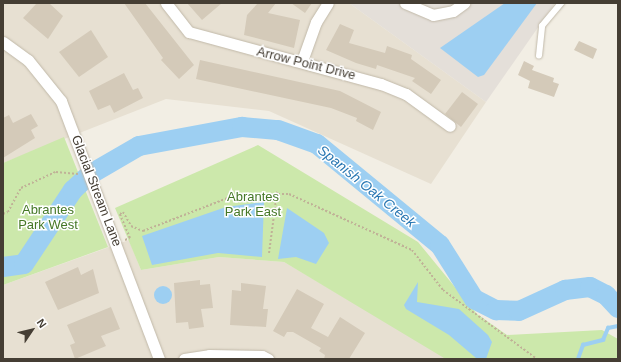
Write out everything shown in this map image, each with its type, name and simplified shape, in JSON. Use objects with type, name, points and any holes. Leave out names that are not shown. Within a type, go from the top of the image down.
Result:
[{"type":"street","name":"Arrow Point Drive","points":[[166,3],[188,32],[302,61],[406,94],[450,126]]},
{"type":"street","points":[[302,61],[316,22],[328,3]]},
{"type":"street","points":[[405,3],[433,15],[453,11],[464,3]]},
{"type":"street","name":"Glacial Stream Lane","points":[[3,42],[28,60],[61,101],[85,171],[92,182],[159,359]]},
{"type":"street","points":[[184,359],[209,355],[262,356],[268,359]]},
{"type":"lane","points":[[539,56],[542,26],[561,3]]},
{"type":"path","points":[[3,214],[8,212],[21,188],[56,172],[85,171]]},
{"type":"path","points":[[116,244],[130,238],[120,214],[123,212],[131,226],[143,231],[238,194],[278,192],[412,250],[443,290],[537,359]]},
{"type":"path","points":[[269,252],[278,192]]},
{"type":"shaded area","points":[[3,3],[349,3],[486,102],[431,184],[269,111],[166,99],[3,163]]},
{"type":"shaded area","points":[[349,3],[555,3],[486,102]]},
{"type":"shaded area","points":[[129,240],[141,270],[219,257],[284,262],[449,359],[3,359],[3,285]]},
{"type":"green space","name":"Abrantes Park West","points":[[64,137],[108,247],[3,285],[3,163]]},
{"type":"green space","name":"Abrantes Park East","points":[[258,145],[418,242],[477,314],[507,335],[602,330],[618,339],[618,359],[444,358],[284,262],[219,257],[141,270],[115,208]]},
{"type":"water","points":[[505,3],[537,3],[484,75],[478,77],[440,48]]},
{"type":"water","points":[[264,202],[262,257],[218,253],[152,265],[142,236],[226,207]]},
{"type":"water","points":[[287,208],[324,233],[329,243],[316,264],[296,257],[278,259]]},
{"type":"water","points":[[418,282],[417,302],[459,309],[488,335],[492,342],[486,359],[476,358],[449,335],[406,309],[404,305]]},
{"type":"water","points":[[163,286],[169,289],[172,295],[169,301],[163,304],[157,301],[154,295],[157,289]]},
{"type":"building","points":[[37,3],[49,3],[63,16],[48,39],[23,18]]},
{"type":"building","points":[[124,3],[145,3],[194,65],[179,79],[161,60],[163,58]]},
{"type":"building","points":[[187,3],[222,3],[202,20]]},
{"type":"building","points":[[258,3],[276,3],[268,13],[300,20],[294,48],[244,35],[247,15]]},
{"type":"building","points":[[291,3],[312,3],[305,13]]},
{"type":"building","points":[[340,24],[354,30],[349,43],[385,53],[387,46],[412,55],[411,59],[441,80],[431,94],[412,81],[415,78],[377,65],[376,69],[356,63],[326,50]]},
{"type":"building","points":[[91,30],[108,57],[79,77],[59,52]]},
{"type":"building","points":[[579,41],[597,49],[593,59],[574,50]]},
{"type":"building","points":[[200,60],[340,91],[381,112],[373,130],[356,121],[357,118],[331,108],[196,79]]},
{"type":"building","points":[[524,61],[534,66],[532,70],[554,78],[553,82],[559,84],[554,97],[528,88],[530,81],[518,75]]},
{"type":"building","points":[[124,73],[133,90],[138,88],[143,98],[114,113],[110,105],[98,110],[89,91]]},
{"type":"building","points":[[462,92],[478,104],[461,127],[445,114]]},
{"type":"building","points":[[31,114],[38,126],[31,130],[35,138],[3,158],[3,118],[9,115],[13,123]]},
{"type":"building","points":[[78,267],[81,275],[93,269],[99,293],[58,310],[45,282]]},
{"type":"building","points":[[200,280],[200,285],[210,284],[213,308],[201,309],[204,327],[189,329],[188,322],[176,323],[174,283]]},
{"type":"building","points":[[241,283],[266,286],[263,309],[268,309],[266,327],[230,325],[232,290],[241,291]]},
{"type":"building","points":[[297,289],[324,304],[311,328],[328,337],[340,317],[365,333],[349,359],[324,359],[325,355],[319,351],[321,348],[293,332],[287,332],[284,337],[273,331]]},
{"type":"building","points":[[111,307],[120,329],[101,336],[106,346],[75,359],[70,345],[75,343],[67,325]]},
{"type":"waterway","name":"Spanish Oak Creek","points":[[3,267],[24,264],[73,190],[89,175],[139,146],[242,127],[278,130],[317,144],[440,245],[474,299],[496,310],[519,311],[565,290],[590,287],[606,295],[618,308]]},
{"type":"waterway","points":[[578,359],[583,345],[603,340],[608,328],[618,326]]}]
